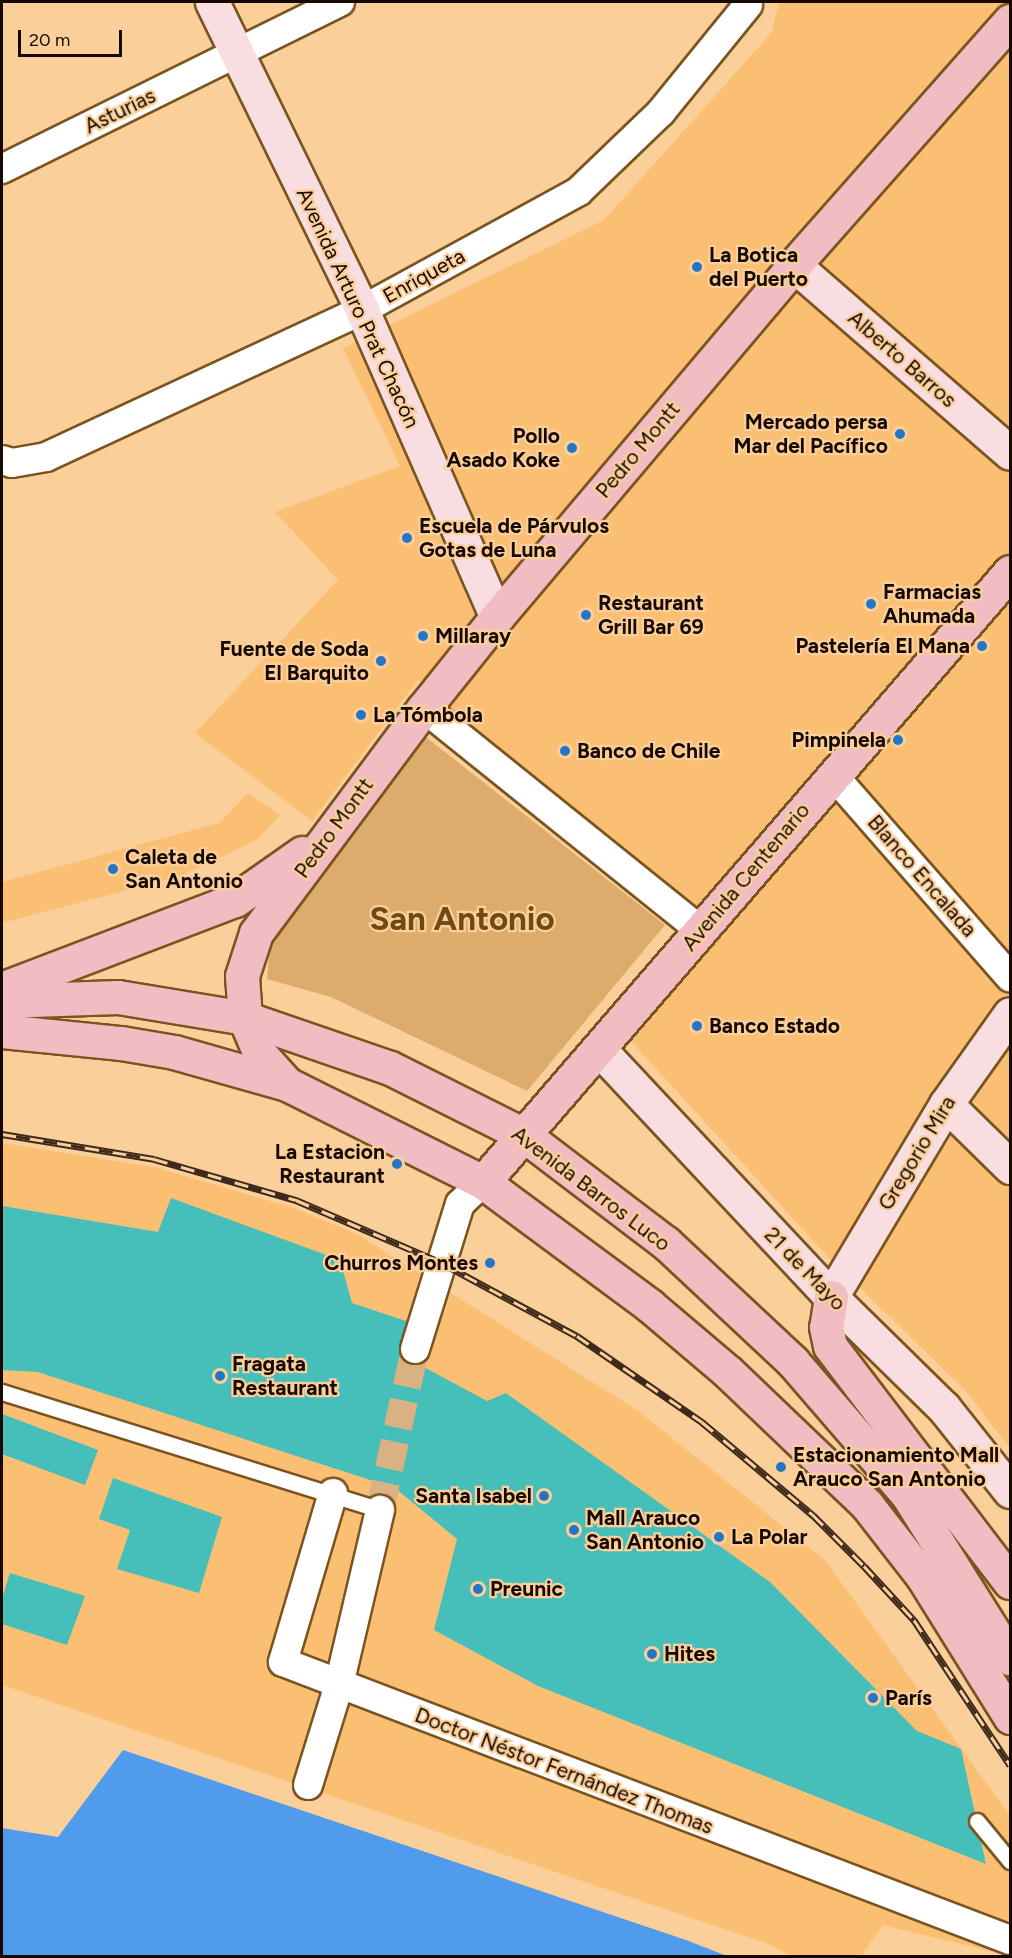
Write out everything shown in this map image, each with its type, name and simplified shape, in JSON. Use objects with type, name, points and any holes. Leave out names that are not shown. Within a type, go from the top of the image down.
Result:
[{"type":"main road","name":"Pedro Montt","points":[[287,1084],[260,1054],[245,1018],[242,975],[256,933],[350,805],[497,617],[794,265],[1011,21]]},
{"type":"main road","name":"Avenida Centenario","points":[[483,1182],[1011,572]]},
{"type":"main road","points":[[2,989],[235,900],[300,854],[350,805]]},
{"type":"main road","name":"Avenida Barros Luco","points":[[2,1001],[118,998],[245,1018],[390,1068],[524,1135],[666,1243],[793,1362],[907,1494],[1011,1658]]},
{"type":"main road","points":[[2,1031],[132,1044],[287,1084],[483,1182],[667,1320],[790,1429],[867,1505],[923,1577],[1011,1717]]},
{"type":"main road","points":[[831,1297],[826,1320],[830,1346],[1011,1582]]},
{"type":"street","name":"Avenida Arturo Prat Chacón","points":[[212,2],[362,310],[497,617]]},
{"type":"street","name":"Asturias","points":[[2,169],[340,2]]},
{"type":"street","name":"Enriqueta","points":[[5,466],[46,457],[362,310],[579,190],[661,112],[748,6]]},
{"type":"street","name":"Alberto Barros","points":[[794,265],[1011,453]]},
{"type":"street","points":[[424,708],[701,931]]},
{"type":"street","name":"Blanco Encalada","points":[[833,775],[1011,977]]},
{"type":"street","name":"Gregorio Mira","points":[[831,1297],[946,1104],[1011,1014]]},
{"type":"street","name":"21 de Mayo","points":[[599,1048],[831,1297],[944,1408],[1011,1491]]},
{"type":"street","points":[[946,1104],[1011,1167]]},
{"type":"street","points":[[415,1349],[460,1204],[483,1182]]},
{"type":"street","name":"Doctor Néstor Fernández Thomas","points":[[333,1493],[283,1662],[1011,1940]]},
{"type":"street","points":[[308,1785],[339,1685],[380,1510]]},
{"type":"lane","points":[[2,1392],[333,1493],[380,1510]]},
{"type":"lane","points":[[977,1821],[1011,1861]]},
{"type":"shaded area","points":[[779,2],[1010,2],[1010,1448],[964,1389],[829,1258],[628,1038],[723,935],[418,680],[312,821],[195,733],[338,580],[275,512],[400,466],[343,348],[604,220],[772,32]]},
{"type":"shaded area","points":[[417,730],[665,925],[527,1091],[331,997],[267,979],[270,944],[363,800]]},
{"type":"shaded area","name":"Caleta de San Antonio","points":[[248,793],[280,815],[257,840],[181,876],[2,923],[2,882],[219,823]]},
{"type":"shaded area","points":[[2,1143],[154,1167],[291,1207],[357,1234],[637,1410],[825,1560],[1010,1816],[1010,1956],[883,1925],[861,1956],[791,1956],[763,1942],[2,1685]]},
{"type":"water","points":[[123,1750],[686,1940],[727,1956],[2,1956],[2,1828],[58,1837]]},
{"type":"building","name":"Mall Arauco San Antonio","points":[[171,1198],[340,1260],[352,1303],[427,1328],[407,1358],[487,1401],[506,1393],[770,1582],[917,1731],[961,1749],[986,1864],[538,1686],[434,1630],[457,1539],[395,1488],[38,1372],[2,1370],[2,1206],[158,1232]]},
{"type":"building","points":[[2,1414],[98,1450],[85,1485],[2,1454]]},
{"type":"building","points":[[113,1478],[222,1517],[199,1593],[117,1569],[130,1530],[99,1519]]},
{"type":"building","points":[[10,1573],[85,1596],[67,1645],[2,1624],[2,1599]]},
{"type":"tunnel","points":[[380,1510],[415,1349]]},
{"type":"railway","points":[[2,1134],[154,1159],[296,1200],[440,1262],[577,1336],[702,1422],[813,1515],[914,1620],[1010,1765]]},
{"type":"place","name":"La Botica del Puerto","points":[[697,267]]},
{"type":"place","name":"Mercado persa Mar del Pacífico","points":[[900,434]]},
{"type":"place","name":"Pollo Asado Koke","points":[[572,448]]},
{"type":"place","name":"Escuela de Párvulos Gotas de Luna","points":[[407,538]]},
{"type":"place","name":"Farmacias Ahumada","points":[[871,604]]},
{"type":"place","name":"Restaurant Grill Bar 69","points":[[586,615]]},
{"type":"place","name":"Millaray","points":[[423,636]]},
{"type":"place","name":"Pastelería El Mana","points":[[982,646]]},
{"type":"place","name":"Fuente de Soda El Barquito","points":[[381,661]]},
{"type":"place","name":"La Tómbola","points":[[361,715]]},
{"type":"place","name":"Pimpinela","points":[[898,740]]},
{"type":"place","name":"Banco de Chile","points":[[565,751]]},
{"type":"place","name":"Caleta de San Antonio","points":[[113,869]]},
{"type":"place","name":"Banco Estado","points":[[697,1026]]},
{"type":"place","name":"La Estacion Restaurant","points":[[397,1164]]},
{"type":"place","name":"Churros Montes","points":[[490,1263]]},
{"type":"place","name":"Fragata Restaurant","points":[[220,1376]]},
{"type":"place","name":"Estacionamiento Mall Arauco San Antonio","points":[[781,1467]]},
{"type":"place","name":"Santa Isabel","points":[[544,1496]]},
{"type":"place","name":"Mall Arauco San Antonio","points":[[574,1530]]},
{"type":"place","name":"La Polar","points":[[719,1537]]},
{"type":"place","name":"Preunic","points":[[478,1589]]},
{"type":"place","name":"Hites","points":[[652,1654]]},
{"type":"place","name":"París","points":[[873,1698]]},
{"type":"district","name":"San Antonio","points":[[462,919]]}]
